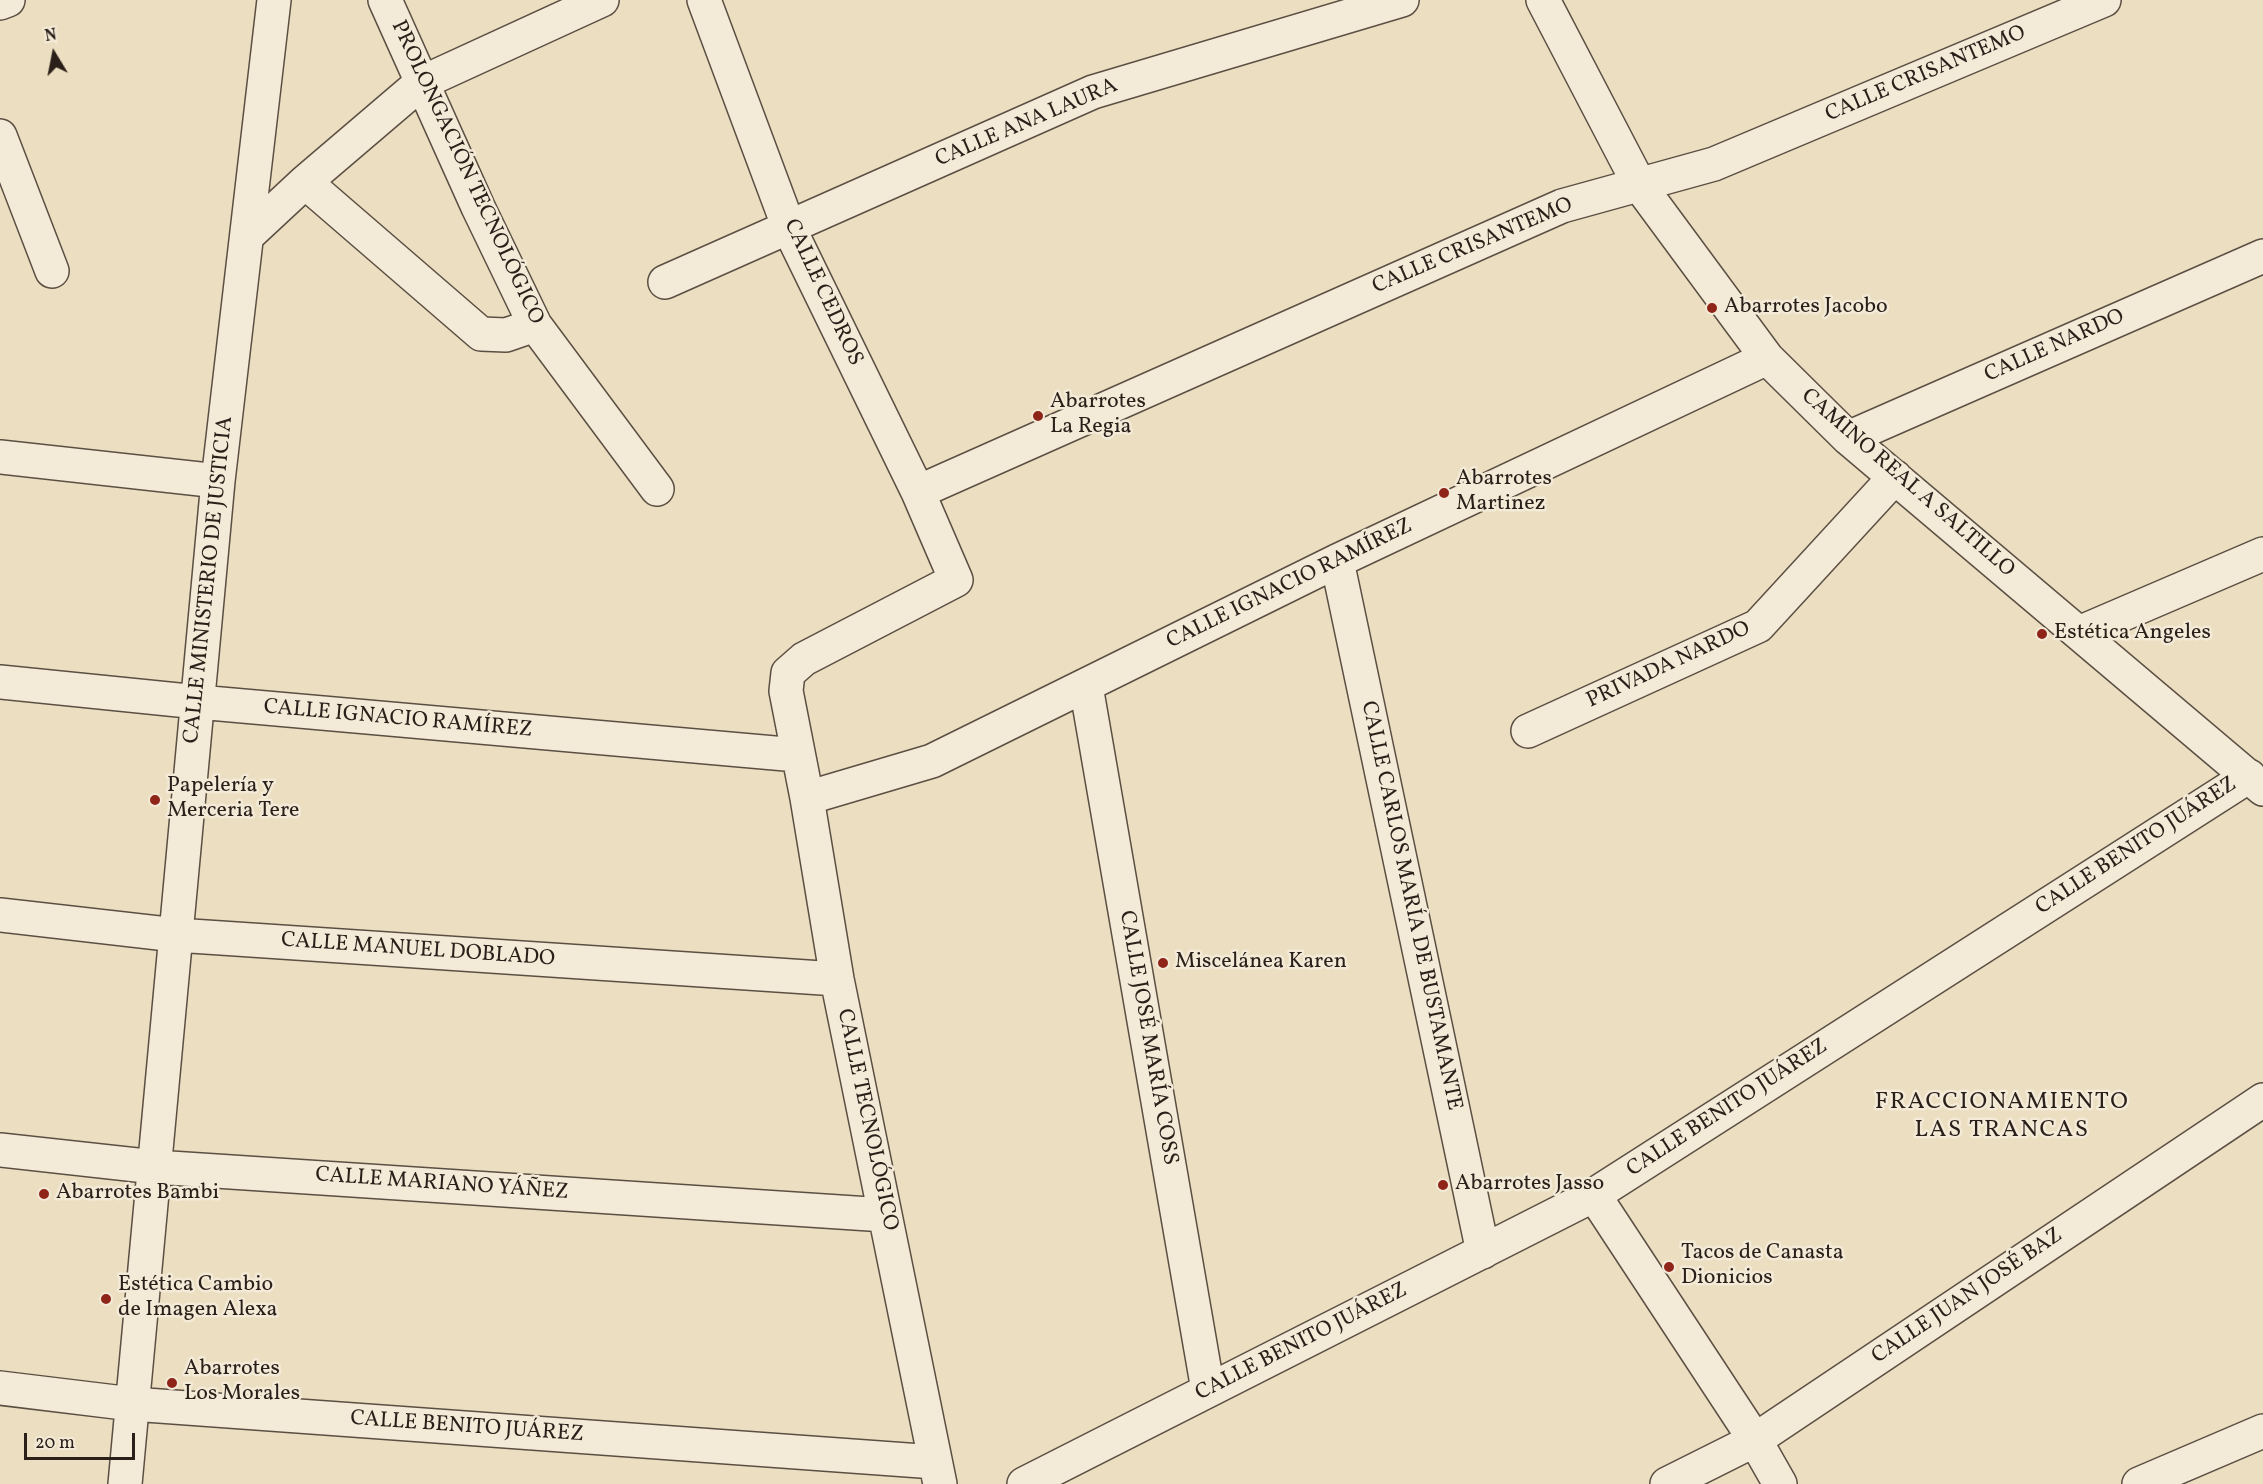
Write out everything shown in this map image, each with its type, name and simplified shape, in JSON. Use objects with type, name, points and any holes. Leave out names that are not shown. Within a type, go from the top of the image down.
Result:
[{"type":"street","points":[[0,3],[8,0]]},
{"type":"street","name":"CALLE MINISTERIO DE JUSTICIA","points":[[125,1484],[218,481],[274,0]]},
{"type":"street","name":"PROLONGACIÓN TECNOLÓGICO","points":[[385,0],[478,207],[535,325],[657,489]]},
{"type":"street","points":[[247,236],[305,182],[421,83],[602,0]]},
{"type":"street","name":"CALLE CEDROS","points":[[704,0],[789,228],[918,492],[956,580]]},
{"type":"street","name":"CALLE ANA LAURA","points":[[665,282],[1093,92],[1402,0]]},
{"type":"street","name":"CAMINO REAL A SALTILLO","points":[[1544,0],[1640,186],[1767,358],[1848,438],[2256,782]]},
{"type":"street","name":"CALLE CRISANTEMO","points":[[918,492],[1562,206],[1714,164],[2104,0]]},
{"type":"street","points":[[0,136],[52,271]]},
{"type":"street","points":[[305,182],[481,334],[506,335],[535,325]]},
{"type":"street","name":"CALLE NARDO","points":[[1848,438],[2263,256]]},
{"type":"street","name":"CALLE IGNACIO RAMÍREZ","points":[[807,798],[932,761],[1337,561],[1767,358]]},
{"type":"street","points":[[0,457],[218,481]]},
{"type":"street","name":"PRIVADA NARDO","points":[[1528,731],[1758,626],[1895,477]]},
{"type":"street","points":[[2079,633],[2263,554]]},
{"type":"street","name":"CALLE CARLOS MARÍA DE BUSTAMANTE","points":[[1337,561],[1483,1252]]},
{"type":"street","name":"CALLE TECNOLÓGICO","points":[[938,1473],[837,979],[807,798],[786,691],[788,673],[804,659],[956,580]]},
{"type":"street","name":"CALLE IGNACIO RAMÍREZ","points":[[0,682],[198,702],[797,755]]},
{"type":"street","name":"CALLE JOSÉ MARÍA COSS","points":[[1086,686],[1208,1390]]},
{"type":"street","name":"CALLE BENITO JUÁREZ","points":[[1024,1484],[1594,1195],[2256,782]]},
{"type":"street","name":"CALLE MANUEL DOBLADO","points":[[0,915],[176,935],[837,979]]},
{"type":"street","name":"CALLE JUAN JOSÉ BAZ","points":[[1667,1484],[1755,1440],[2263,1100]]},
{"type":"street","name":"CALLE MARIANO YÁÑEZ","points":[[0,1150],[155,1167],[885,1215]]},
{"type":"street","points":[[1594,1195],[1755,1440],[1780,1484]]},
{"type":"street","name":"CALLE BENITO JUÁREZ","points":[[0,1388],[132,1404],[938,1473]]},
{"type":"street","points":[[2139,1484],[2263,1431]]},
{"type":"place","name":"Abarrotes Jacobo","points":[[1712,308]]},
{"type":"place","name":"Abarrotes La Regia","points":[[1038,416]]},
{"type":"place","name":"Abarrotes Martinez","points":[[1444,493]]},
{"type":"place","name":"Estética Angeles","points":[[2042,634]]},
{"type":"place","name":"Papelería y Merceria Tere","points":[[155,800]]},
{"type":"place","name":"Miscelánea Karen","points":[[1163,963]]},
{"type":"place","name":"Abarrotes Jasso","points":[[1443,1185]]},
{"type":"place","name":"Abarrotes Bambi","points":[[44,1194]]},
{"type":"place","name":"Tacos de Canasta Dionicios","points":[[1669,1267]]},
{"type":"place","name":"Estética Cambio de Imagen Alexa","points":[[106,1299]]},
{"type":"place","name":"Abarrotes Los Morales","points":[[172,1383]]},
{"type":"district","name":"FRACCIONAMIENTO LAS TRANCAS","points":[[2002,1118]]}]
